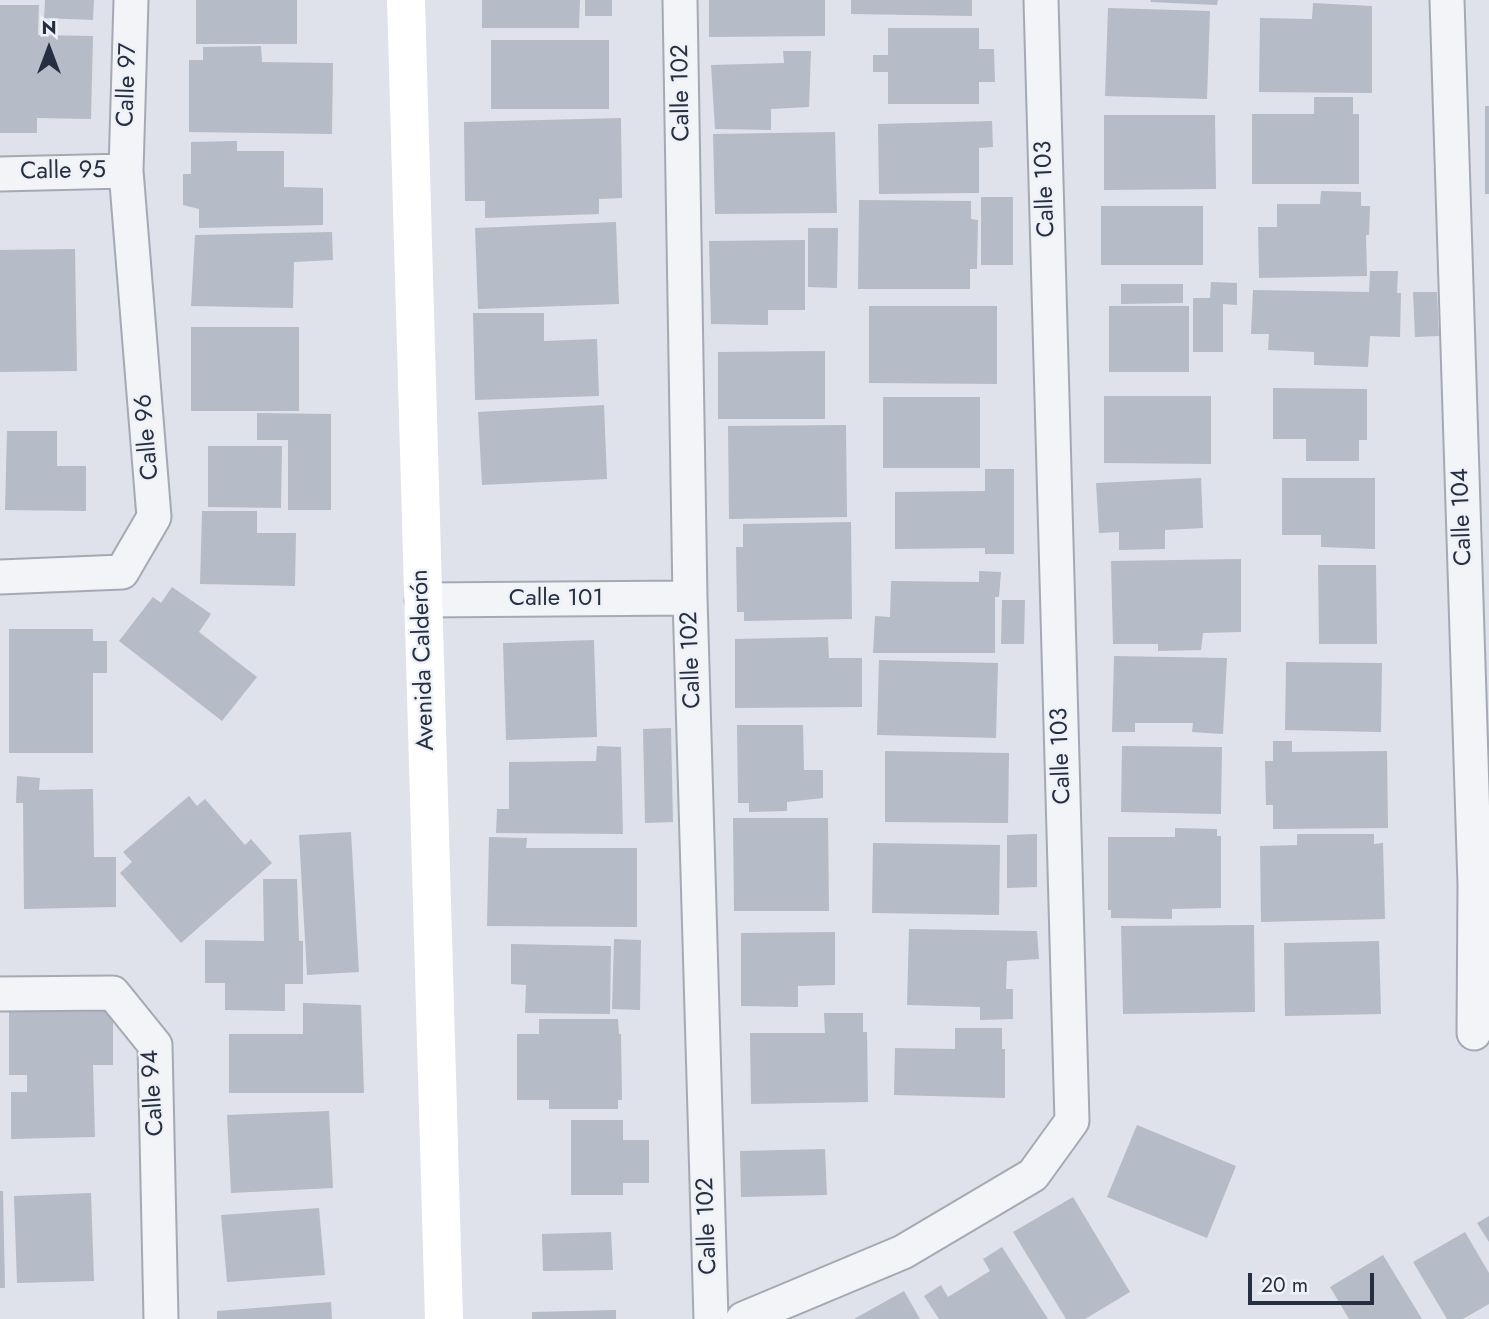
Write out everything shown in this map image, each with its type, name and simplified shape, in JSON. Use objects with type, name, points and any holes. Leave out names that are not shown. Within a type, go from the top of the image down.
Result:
[{"type":"street","name":"Calle 97","points":[[126,171],[131,0]]},
{"type":"street","name":"Avenida Calderón","points":[[406,0],[444,1319]]},
{"type":"street","name":"Calle 102","points":[[680,0],[690,598],[711,1319]]},
{"type":"street","name":"Calle 103","points":[[743,1319],[903,1252],[1033,1175],[1072,1121],[1041,0]]},
{"type":"street","name":"Calle 104","points":[[1447,0],[1482,881],[1474,1033]]},
{"type":"street","name":"Calle 95","points":[[0,174],[126,171]]},
{"type":"street","name":"Calle 96","points":[[0,577],[122,572],[154,517],[126,171]]},
{"type":"street","name":"Calle 101","points":[[422,600],[690,598]]},
{"type":"street","name":"Calle 94","points":[[0,994],[113,993],[155,1045],[161,1319]]},
{"type":"building","points":[[45,0],[94,0],[93,20],[44,18]]},
{"type":"building","points":[[196,0],[297,0],[297,44],[196,44]]},
{"type":"building","points":[[482,0],[580,0],[579,28],[482,28]]},
{"type":"building","points":[[585,0],[612,0],[612,16],[585,16]]},
{"type":"building","points":[[709,0],[825,0],[825,36],[709,37]]},
{"type":"building","points":[[851,0],[972,0],[972,16],[851,14]]},
{"type":"building","points":[[1218,0],[1217,5],[1150,2]]},
{"type":"building","points":[[1313,3],[1372,6],[1372,93],[1259,92],[1260,18],[1312,19]]},
{"type":"building","points":[[0,5],[39,5],[38,35],[93,36],[91,119],[37,118],[37,133],[0,133]]},
{"type":"building","points":[[1108,8],[1210,11],[1207,99],[1105,96]]},
{"type":"building","points":[[888,28],[979,28],[979,49],[994,49],[995,82],[979,82],[979,104],[888,104],[888,72],[873,72],[873,55],[888,55]]},
{"type":"building","points":[[491,40],[609,40],[609,109],[491,109]]},
{"type":"building","points":[[261,46],[262,62],[333,63],[332,134],[189,132],[189,60],[203,60],[203,47]]},
{"type":"building","points":[[783,51],[811,51],[809,107],[771,109],[771,130],[715,129],[711,65],[784,63]]},
{"type":"building","points":[[1314,97],[1353,97],[1353,114],[1359,114],[1359,184],[1252,184],[1252,114],[1314,114]]},
{"type":"building","points":[[1485,106],[1489,106],[1489,194],[1485,194]]},
{"type":"building","points":[[1104,115],[1215,115],[1216,189],[1104,190]]},
{"type":"building","points":[[621,118],[622,198],[599,199],[599,214],[485,218],[485,201],[465,201],[464,122]]},
{"type":"building","points":[[992,121],[993,147],[979,148],[979,193],[879,194],[878,124]]},
{"type":"building","points":[[835,132],[837,213],[715,214],[713,134]]},
{"type":"building","points":[[237,141],[237,151],[284,151],[284,187],[323,188],[323,225],[199,228],[199,209],[183,205],[183,174],[191,174],[191,142]]},
{"type":"building","points":[[1321,191],[1361,192],[1361,206],[1370,206],[1369,235],[1366,235],[1367,276],[1259,278],[1258,227],[1277,227],[1277,204],[1320,204]]},
{"type":"building","points":[[981,197],[1013,197],[1013,265],[981,265]]},
{"type":"building","points":[[859,200],[971,201],[971,219],[978,220],[977,269],[970,269],[970,289],[858,289]]},
{"type":"building","points":[[1101,206],[1203,206],[1203,265],[1101,265]]},
{"type":"building","points":[[616,222],[619,304],[478,309],[475,228]]},
{"type":"building","points":[[808,228],[838,228],[837,288],[808,287]]},
{"type":"building","points":[[332,232],[333,260],[294,262],[293,308],[191,306],[195,235]]},
{"type":"building","points":[[805,240],[805,310],[768,310],[768,325],[711,324],[709,241]]},
{"type":"building","points":[[75,249],[77,371],[0,372],[0,250]]},
{"type":"building","points":[[1370,271],[1398,271],[1397,293],[1401,293],[1400,337],[1370,336],[1368,367],[1314,365],[1314,352],[1268,350],[1269,334],[1251,334],[1253,290],[1369,292]]},
{"type":"building","points":[[1211,282],[1237,283],[1237,305],[1223,304],[1223,352],[1193,352],[1193,298],[1210,298]]},
{"type":"building","points":[[1121,284],[1183,284],[1183,303],[1121,304]]},
{"type":"building","points":[[1413,292],[1437,292],[1439,336],[1415,337]]},
{"type":"building","points":[[869,306],[997,306],[997,384],[869,383]]},
{"type":"building","points":[[1109,306],[1189,306],[1189,372],[1109,372]]},
{"type":"building","points":[[473,313],[544,313],[544,341],[597,339],[599,396],[475,400]]},
{"type":"building","points":[[191,327],[299,327],[299,411],[191,411]]},
{"type":"building","points":[[825,351],[825,419],[718,419],[718,352]]},
{"type":"building","points":[[1273,388],[1367,389],[1367,440],[1359,440],[1359,461],[1306,461],[1306,439],[1273,439]]},
{"type":"building","points":[[1104,396],[1211,396],[1211,464],[1104,463]]},
{"type":"building","points":[[883,397],[980,397],[980,468],[883,468]]},
{"type":"building","points":[[604,405],[607,479],[482,485],[478,412]]},
{"type":"building","points":[[257,413],[331,414],[331,510],[288,510],[288,440],[257,440]]},
{"type":"building","points":[[846,425],[847,517],[729,519],[728,426]]},
{"type":"building","points":[[7,431],[57,431],[57,466],[86,466],[86,511],[5,510]]},
{"type":"building","points":[[208,446],[282,446],[281,508],[208,507]]},
{"type":"building","points":[[985,469],[1014,469],[1014,554],[985,554],[985,548],[895,549],[895,492],[985,491]]},
{"type":"building","points":[[1201,478],[1203,528],[1165,530],[1165,549],[1119,550],[1119,532],[1099,533],[1096,483]]},
{"type":"building","points":[[1282,478],[1375,478],[1375,549],[1321,547],[1321,535],[1282,535]]},
{"type":"building","points":[[202,511],[257,511],[257,533],[296,533],[295,586],[200,584]]},
{"type":"building","points":[[851,522],[852,619],[744,621],[744,612],[737,612],[736,547],[743,547],[743,524]]},
{"type":"building","points":[[1241,559],[1241,632],[1203,633],[1201,650],[1158,651],[1158,644],[1113,644],[1111,561]]},
{"type":"building","points":[[1318,565],[1376,565],[1377,644],[1319,644]]},
{"type":"building","points":[[979,571],[1001,572],[999,597],[995,597],[995,653],[873,653],[875,616],[890,617],[891,581],[979,582]]},
{"type":"building","points":[[172,587],[211,614],[199,632],[257,677],[222,721],[119,641],[153,597],[161,603]]},
{"type":"building","points":[[1002,600],[1025,600],[1024,644],[1001,644]]},
{"type":"building","points":[[9,629],[93,629],[93,641],[107,641],[107,673],[93,673],[93,753],[9,753]]},
{"type":"building","points":[[828,637],[829,658],[862,658],[862,707],[735,708],[735,639]]},
{"type":"building","points":[[594,640],[597,737],[506,740],[503,643]]},
{"type":"building","points":[[1114,656],[1227,658],[1223,734],[1192,732],[1193,723],[1135,723],[1135,732],[1112,732]]},
{"type":"building","points":[[879,660],[998,663],[996,738],[877,735]]},
{"type":"building","points":[[1286,662],[1382,663],[1381,732],[1285,730]]},
{"type":"building","points":[[737,725],[803,725],[804,770],[823,770],[823,798],[787,802],[787,811],[749,812],[749,803],[738,803]]},
{"type":"building","points":[[671,728],[673,822],[645,823],[643,729]]},
{"type":"building","points":[[1273,741],[1292,741],[1292,752],[1387,751],[1388,828],[1273,829],[1273,805],[1266,805],[1265,761],[1273,761]]},
{"type":"building","points":[[597,746],[621,747],[623,834],[496,833],[497,809],[509,809],[509,762],[596,761]]},
{"type":"building","points":[[1122,746],[1222,747],[1221,814],[1121,812]]},
{"type":"building","points":[[885,751],[1009,753],[1008,823],[885,822]]},
{"type":"building","points":[[17,776],[40,778],[39,790],[93,789],[94,857],[116,857],[116,907],[24,909],[23,803],[16,803]]},
{"type":"building","points":[[189,796],[197,806],[205,799],[245,845],[251,839],[272,863],[181,943],[120,873],[132,862],[123,852]]},
{"type":"building","points":[[733,818],[828,818],[829,911],[734,911]]},
{"type":"building","points":[[1175,828],[1217,829],[1217,836],[1221,836],[1221,908],[1172,909],[1172,919],[1111,918],[1111,910],[1108,910],[1108,837],[1175,837]]},
{"type":"building","points":[[351,832],[359,972],[307,975],[299,835]]},
{"type":"building","points":[[1037,834],[1037,887],[1007,888],[1007,835]]},
{"type":"building","points":[[1297,834],[1374,834],[1374,844],[1383,843],[1385,919],[1261,922],[1260,846],[1297,845]]},
{"type":"building","points":[[489,837],[527,838],[526,848],[637,848],[637,927],[487,926]]},
{"type":"building","points":[[873,843],[1000,845],[999,915],[872,913]]},
{"type":"building","points":[[263,879],[297,879],[299,941],[303,941],[303,984],[285,984],[285,1011],[225,1010],[225,983],[205,983],[205,940],[264,941]]},
{"type":"building","points":[[1254,925],[1255,1012],[1123,1014],[1121,926]]},
{"type":"building","points":[[909,929],[1037,931],[1039,959],[1007,961],[1006,989],[1013,989],[1013,1019],[980,1020],[980,1007],[907,1005]]},
{"type":"building","points":[[835,932],[835,985],[798,986],[798,1007],[741,1006],[741,933]]},
{"type":"building","points":[[614,939],[641,940],[640,1010],[612,1009]]},
{"type":"building","points":[[1379,941],[1381,1014],[1285,1016],[1284,943]]},
{"type":"building","points":[[511,944],[611,946],[610,1014],[525,1013],[526,985],[511,984]]},
{"type":"building","points":[[303,1003],[361,1005],[364,1093],[229,1093],[229,1034],[303,1034]]},
{"type":"building","points":[[25,1005],[113,1007],[113,1065],[93,1065],[95,1137],[11,1139],[11,1092],[27,1092],[27,1075],[9,1075],[9,1011],[25,1011]]},
{"type":"building","points":[[824,1013],[863,1013],[863,1032],[867,1032],[868,1102],[751,1104],[750,1033],[825,1033]]},
{"type":"building","points":[[539,1019],[618,1019],[621,1034],[622,1100],[618,1100],[618,1109],[549,1109],[549,1100],[517,1100],[517,1034],[539,1034]]},
{"type":"building","points":[[955,1028],[1002,1028],[1005,1098],[894,1095],[895,1048],[955,1049]]},
{"type":"building","points":[[329,1111],[333,1188],[231,1193],[227,1115]]},
{"type":"building","points":[[571,1120],[623,1120],[623,1140],[649,1140],[649,1183],[623,1183],[623,1195],[571,1195]]},
{"type":"building","points":[[1137,1125],[1236,1166],[1207,1238],[1107,1197]]},
{"type":"building","points":[[825,1149],[827,1195],[741,1197],[740,1151]]},
{"type":"building","points":[[0,1191],[3,1191],[5,1288],[0,1288]]},
{"type":"building","points":[[91,1193],[94,1281],[17,1283],[14,1196]]},
{"type":"building","points":[[1073,1197],[1130,1292],[1085,1319],[1066,1319],[1013,1232]]},
{"type":"building","points":[[319,1208],[325,1275],[227,1282],[221,1215]]},
{"type":"building","points":[[1489,1216],[1489,1242],[1477,1223]]},
{"type":"building","points":[[611,1232],[613,1270],[543,1271],[542,1234]]},
{"type":"building","points":[[1465,1232],[1489,1273],[1489,1304],[1463,1319],[1447,1319],[1413,1262]]},
{"type":"building","points":[[1002,1247],[1048,1319],[939,1319],[924,1296],[941,1285],[948,1297],[990,1271],[983,1259]]},
{"type":"building","points":[[1383,1255],[1422,1319],[1349,1319],[1330,1287]]},
{"type":"building","points":[[904,1291],[920,1319],[854,1319]]},
{"type":"building","points":[[331,1302],[332,1319],[217,1319],[217,1311]]},
{"type":"building","points":[[616,1310],[616,1319],[532,1319],[532,1312]]}]
